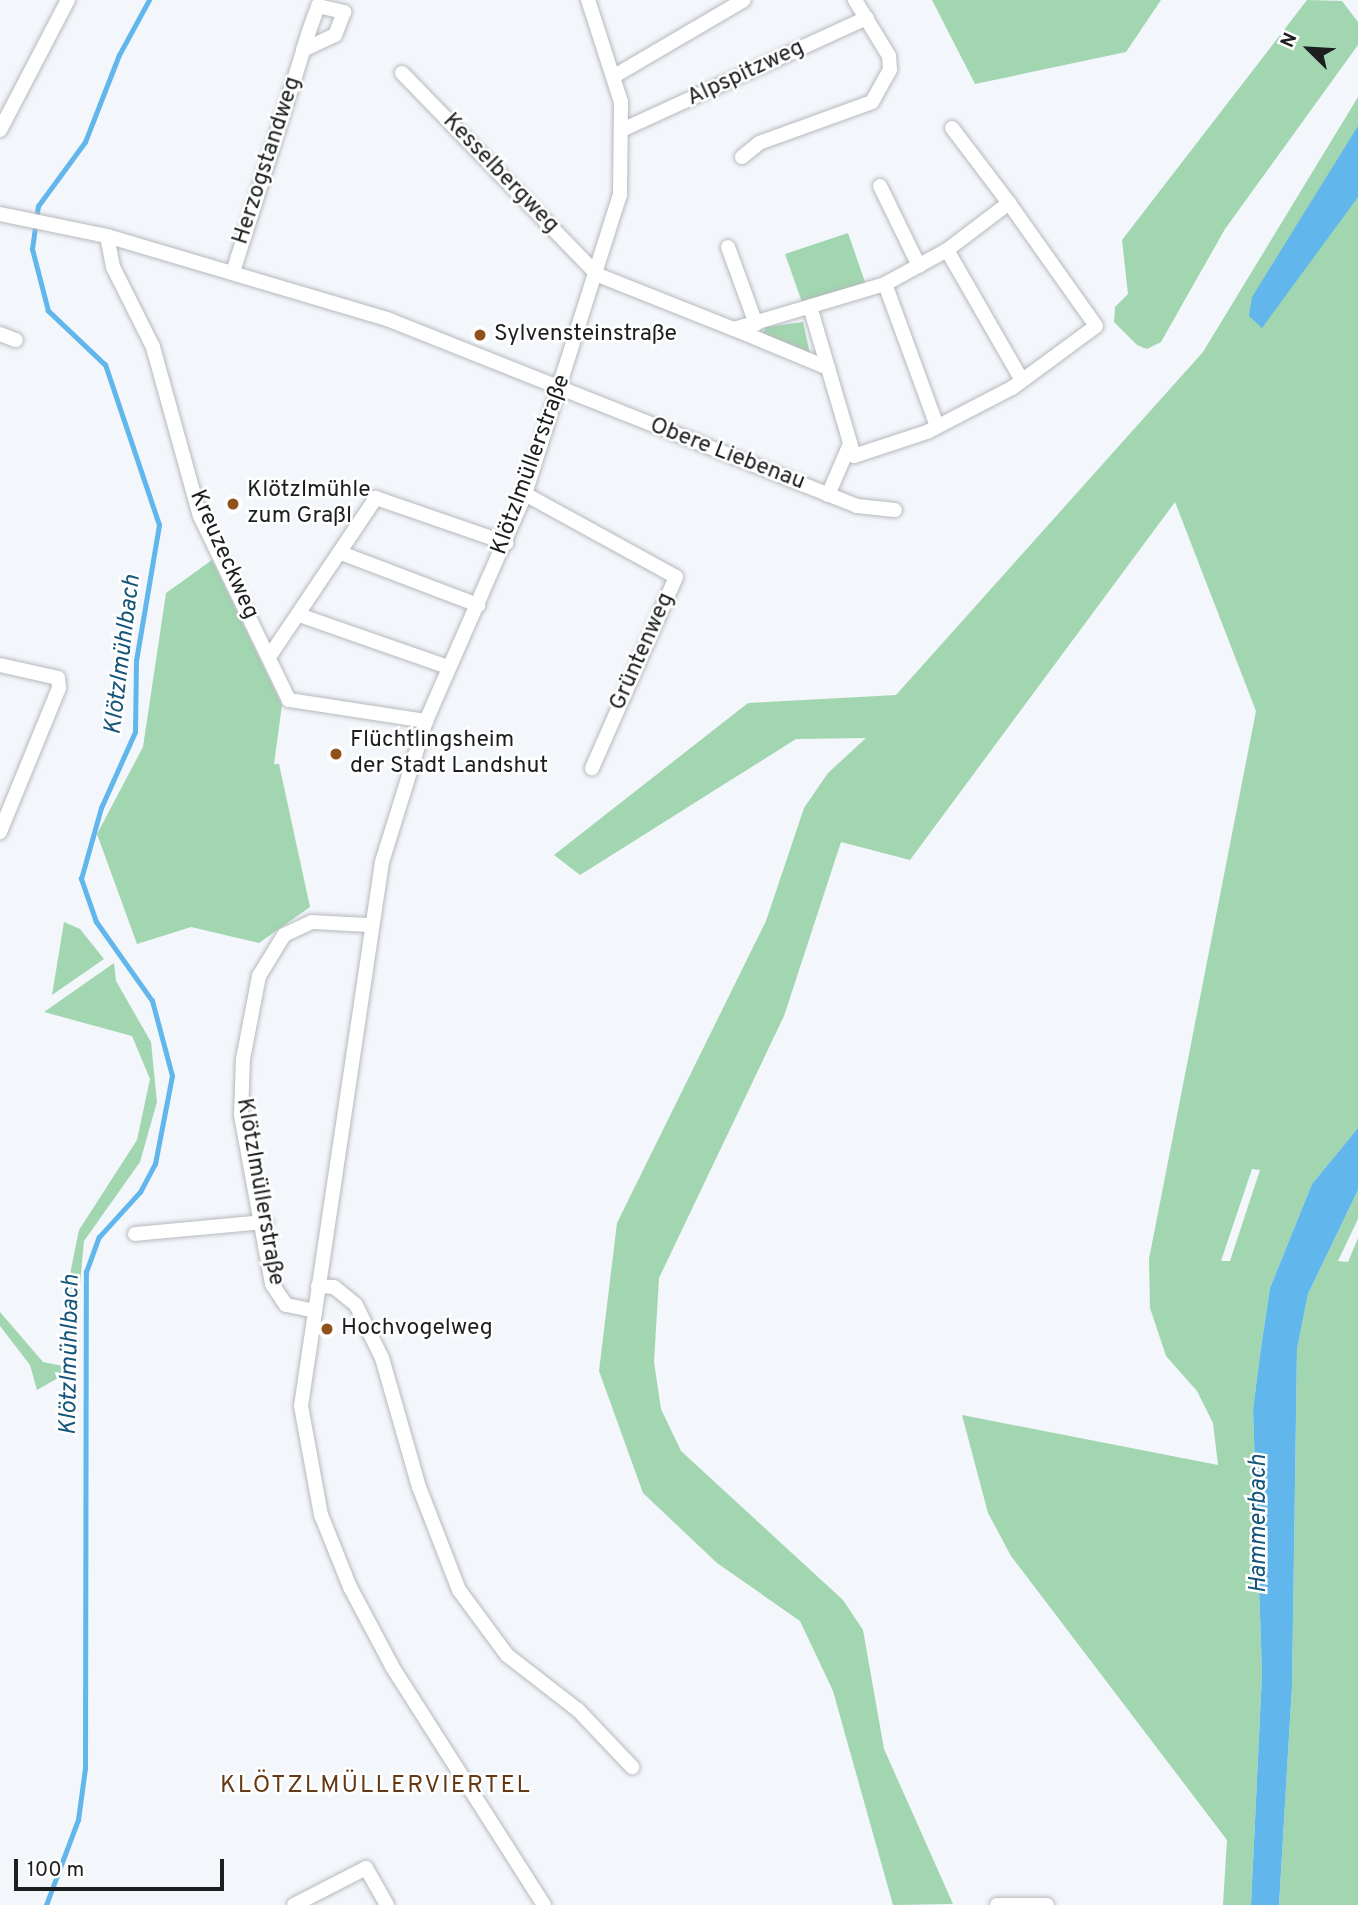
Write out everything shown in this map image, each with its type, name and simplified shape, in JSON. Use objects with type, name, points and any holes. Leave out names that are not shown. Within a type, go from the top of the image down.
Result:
[{"type":"street","points":[[0,130],[68,0]]},
{"type":"street","points":[[616,75],[744,0]]},
{"type":"street","points":[[742,157],[759,143],[872,102],[891,69],[867,18],[855,0]]},
{"type":"street","name":"Klötzlmüllerstraße","points":[[544,1905],[392,1666],[334,1552],[312,1479],[301,1406],[370,925],[395,812],[426,721],[448,667],[506,543],[525,494],[561,392],[620,195],[624,129],[616,75],[594,2]]},
{"type":"street","name":"Alpspitzweg","points":[[624,129],[867,18]]},
{"type":"street","name":"Herzogstandweg","points":[[233,272],[303,50]]},
{"type":"street","name":"Kesselbergweg","points":[[402,73],[598,275]]},
{"type":"street","points":[[811,310],[854,456],[936,423],[1012,388],[1020,377],[1096,326],[1009,203],[951,128]]},
{"type":"street","points":[[880,186],[919,266]]},
{"type":"street","points":[[734,329],[811,310],[885,284],[947,250],[1009,203]]},
{"type":"street","points":[[0,214],[107,236],[387,319],[561,392]]},
{"type":"street","name":"Kreuzeckweg","points":[[107,236],[113,267],[153,347],[200,516],[289,700],[426,721]]},
{"type":"street","points":[[727,247],[756,324]]},
{"type":"street","points":[[947,250],[1020,377]]},
{"type":"street","points":[[598,275],[828,368]]},
{"type":"street","points":[[885,284],[936,423]]},
{"type":"street","points":[[0,334],[16,340]]},
{"type":"street","name":"Obere Liebenau","points":[[561,392],[828,495],[895,510]]},
{"type":"street","points":[[828,495],[850,444]]},
{"type":"street","name":"Grüntenweg","points":[[525,494],[676,577],[592,768]]},
{"type":"street","points":[[269,657],[302,616],[376,498],[506,543]]},
{"type":"street","points":[[341,553],[478,605]]},
{"type":"street","points":[[302,616],[448,667]]},
{"type":"street","points":[[0,665],[58,678],[59,688],[0,832]]},
{"type":"street","name":"Klötzlmüllerstraße","points":[[315,1311],[279,1298],[239,1094],[259,976],[273,947],[299,925],[370,925]]},
{"type":"street","points":[[135,1234],[265,1222]]},
{"type":"street","points":[[318,1286],[334,1287],[356,1305],[382,1357],[419,1487],[459,1590],[508,1655],[578,1710],[632,1767]]},
{"type":"street","points":[[294,1905],[366,1868],[387,1905]]},
{"type":"street","points":[[997,1905],[1046,1905]]},
{"type":"green space","points":[[932,0],[1161,0],[1126,52],[975,84]]},
{"type":"green space","points":[[1307,0],[1342,1],[1358,22],[1358,45],[1225,229],[1161,342],[1147,349],[1137,345],[1114,322],[1115,307],[1128,294],[1122,240]]},
{"type":"green space","points":[[1358,97],[1358,1128],[1312,1184],[1270,1288],[1261,1348],[1253,1409],[1262,1674],[1251,1905],[1223,1905],[1227,1840],[1011,1556],[988,1513],[962,1415],[1218,1465],[1213,1423],[1197,1391],[1166,1356],[1150,1308],[1149,1259],[1256,711],[1175,502],[910,860],[841,842],[784,1016],[659,1278],[654,1362],[661,1409],[681,1451],[843,1600],[863,1630],[884,1749],[953,1904],[893,1905],[833,1691],[800,1621],[717,1563],[643,1493],[599,1371],[617,1223],[766,921],[804,808],[828,773],[866,738],[796,739],[580,875],[554,855],[748,703],[896,695],[1203,352]],"holes":[[[1252,1169],[1260,1170],[1230,1261],[1221,1261]]]},
{"type":"green space","points":[[848,233],[866,285],[803,305],[785,254]]},
{"type":"green space","points":[[803,322],[810,354],[762,334],[766,327]]},
{"type":"green space","points":[[212,560],[282,705],[274,764],[279,764],[310,907],[259,943],[191,927],[137,944],[97,834],[143,747],[166,593]]},
{"type":"green space","points":[[64,922],[80,929],[104,959],[52,995]]},
{"type":"green space","points":[[114,963],[116,981],[151,1042],[157,1102],[140,1162],[84,1241],[72,1370],[37,1390],[30,1365],[0,1326],[0,1312],[43,1362],[63,1366],[67,1289],[79,1230],[137,1140],[150,1079],[132,1036],[44,1012]]},
{"type":"green space","points":[[1358,1190],[1358,1219],[1338,1261],[1348,1262],[1358,1238],[1358,1905],[1279,1905],[1292,1686],[1297,1349],[1308,1294]]},
{"type":"water","points":[[1358,126],[1358,197],[1262,328],[1249,316],[1252,297]]},
{"type":"water","name":"Hammerbach","points":[[1358,1128],[1358,1190],[1308,1294],[1297,1349],[1292,1686],[1279,1905],[1251,1905],[1262,1674],[1253,1409],[1261,1348],[1270,1288],[1312,1184]]},
{"type":"waterway","name":"Klötzlmühlbach","points":[[46,1905],[78,1820],[85,1768],[86,1272],[99,1237],[140,1192],[155,1164],[172,1076],[152,1001],[96,922],[81,879],[101,808],[135,732],[136,661],[159,525],[105,365],[48,311],[32,249],[38,206],[85,142],[119,55],[149,0]]},
{"type":"place","name":"Sylvensteinstraße","points":[[480,335]]},
{"type":"place","name":"Klötzlmühle zum Graßl","points":[[233,504]]},
{"type":"place","name":"Flüchtlingsheim der Stadt Landshut","points":[[336,754]]},
{"type":"place","name":"Hochvogelweg","points":[[327,1329]]},
{"type":"district","name":"KLÖTZLMÜLLERVIERTEL","points":[[376,1787]]}]
